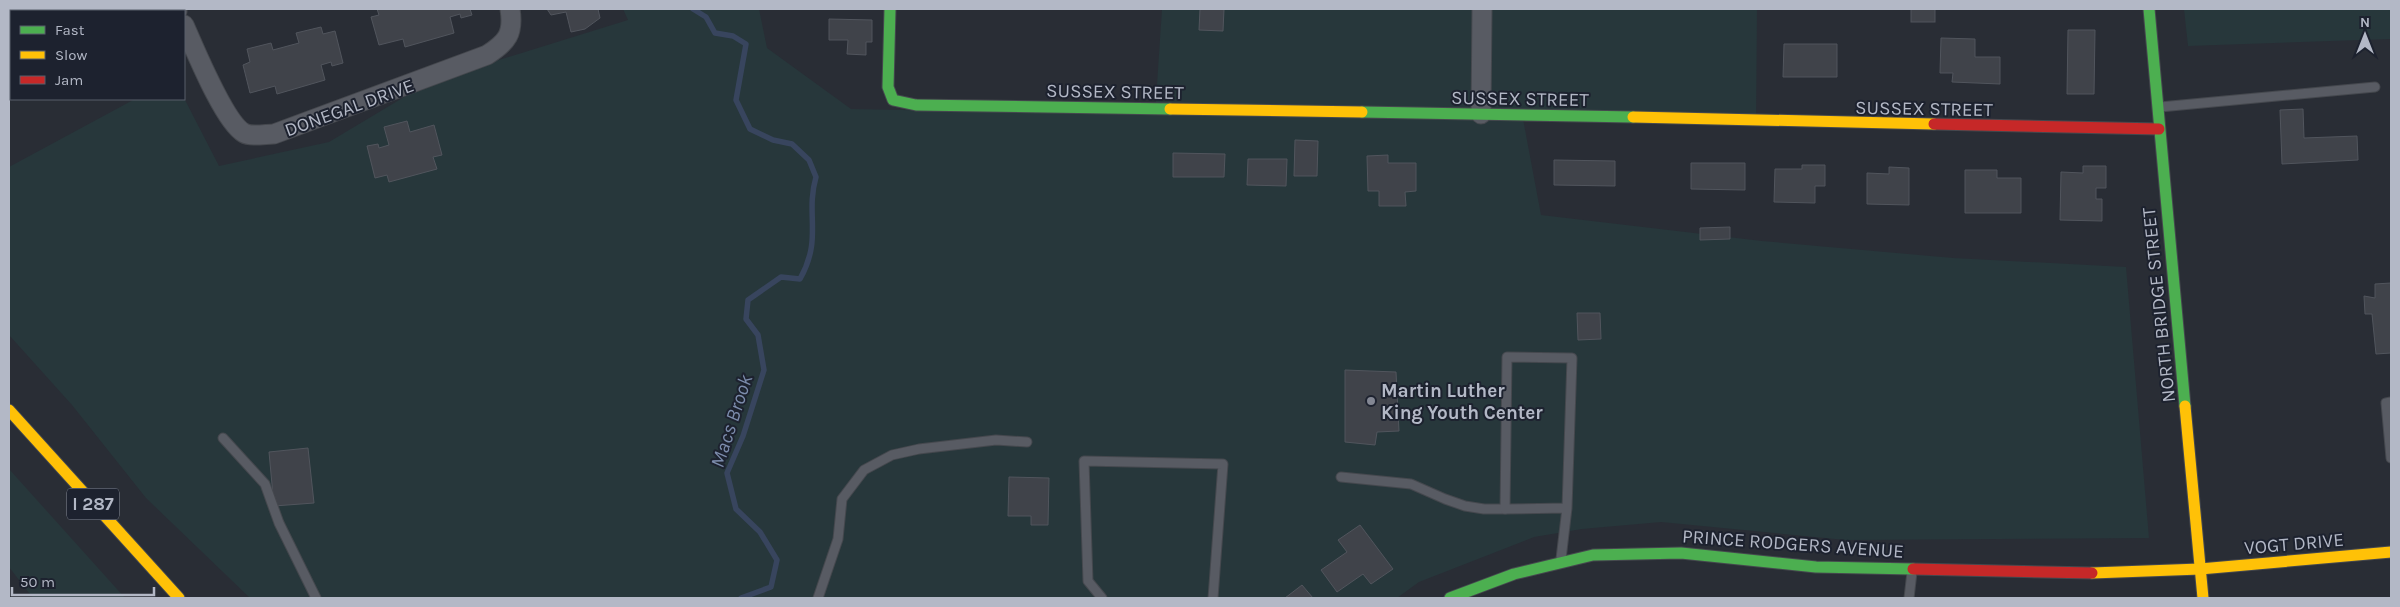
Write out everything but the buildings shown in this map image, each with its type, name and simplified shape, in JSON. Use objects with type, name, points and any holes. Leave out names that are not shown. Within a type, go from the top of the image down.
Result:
[{"type":"main road","name":"SUSSEX STREET","points":[[890,9],[888,87],[893,100],[916,105],[1481,114],[2159,129]]},
{"type":"main road","name":"NORTH BRIDGE STREET","points":[[2149,9],[2203,598]]},
{"type":"main road","name":"I 287","points":[[9,410],[179,598]]},
{"type":"main road","name":"VOGT DRIVE","points":[[2200,569],[2391,552]]},
{"type":"main road","name":"PRINCE RODGERS AVENUE","points":[[1450,598],[1514,574],[1593,555],[1681,553],[1816,567],[2088,573],[2200,569]]},
{"type":"street","name":"DONEGAL DRIVE","points":[[185,27],[217,96],[237,128],[245,134],[274,134],[487,55],[501,46],[511,33],[510,9]]},
{"type":"street","points":[[1481,114],[1482,9]]},
{"type":"lane","points":[[2157,108],[2375,87]]},
{"type":"lane","points":[[1505,509],[1507,357],[1572,358],[1567,508],[1560,562]]},
{"type":"lane","points":[[2391,402],[2386,403],[2391,458]]},
{"type":"lane","points":[[223,438],[266,484],[280,523],[316,598]]},
{"type":"lane","points":[[818,598],[838,539],[842,499],[864,470],[892,455],[919,449],[996,440],[1028,442]]},
{"type":"lane","points":[[1102,598],[1088,580],[1084,461],[1222,464],[1213,598]]},
{"type":"lane","points":[[1341,477],[1411,484],[1465,506],[1484,509],[1567,508]]},
{"type":"lane","points":[[1909,598],[1913,569]]},
{"type":"shaded area","points":[[623,9],[759,9],[767,48],[851,109],[1155,115],[1162,9],[1757,9],[1756,125],[1523,119],[1541,215],[1762,241],[1953,258],[2126,267],[2149,538],[1846,540],[1661,522],[1582,529],[1534,537],[1419,582],[1397,598],[250,598],[146,498],[72,405],[9,335],[9,167],[133,100],[185,100],[219,166],[329,142],[431,81],[628,20]]},
{"type":"shaded area","points":[[2184,9],[2391,9],[2391,39],[2188,46]]},
{"type":"shaded area","points":[[9,469],[125,598],[33,598],[9,567]]},
{"type":"waterway","name":"Macs Brook","points":[[693,9],[706,17],[715,33],[733,36],[746,44],[736,100],[750,129],[773,140],[792,144],[809,160],[816,177],[812,203],[811,251],[800,279],[781,277],[748,300],[746,319],[758,335],[764,370],[743,436],[727,473],[736,509],[760,532],[777,560],[771,587],[741,598]]},
{"type":"traffic: fast","points":[[890,9],[888,87],[893,100],[916,105],[1170,109]]},
{"type":"traffic: fast","points":[[2149,9],[2185,406]]},
{"type":"traffic: fast","points":[[1362,112],[1633,117]]},
{"type":"traffic: fast","points":[[1450,598],[1514,574],[1593,555],[1681,553],[1816,567],[1913,569]]},
{"type":"traffic: slow","points":[[1170,109],[1362,112]]},
{"type":"traffic: slow","points":[[1633,117],[1934,124]]},
{"type":"traffic: slow","points":[[2185,406],[2203,598]]},
{"type":"traffic: slow","points":[[9,410],[179,598]]},
{"type":"traffic: slow","points":[[2092,573],[2200,569],[2391,552]]},
{"type":"traffic: jam","points":[[1934,124],[2159,129]]},
{"type":"traffic: jam","points":[[1913,569],[2092,573]]},
{"type":"place","name":"Martin Luther King Youth Center","points":[[1371,401]]}]
